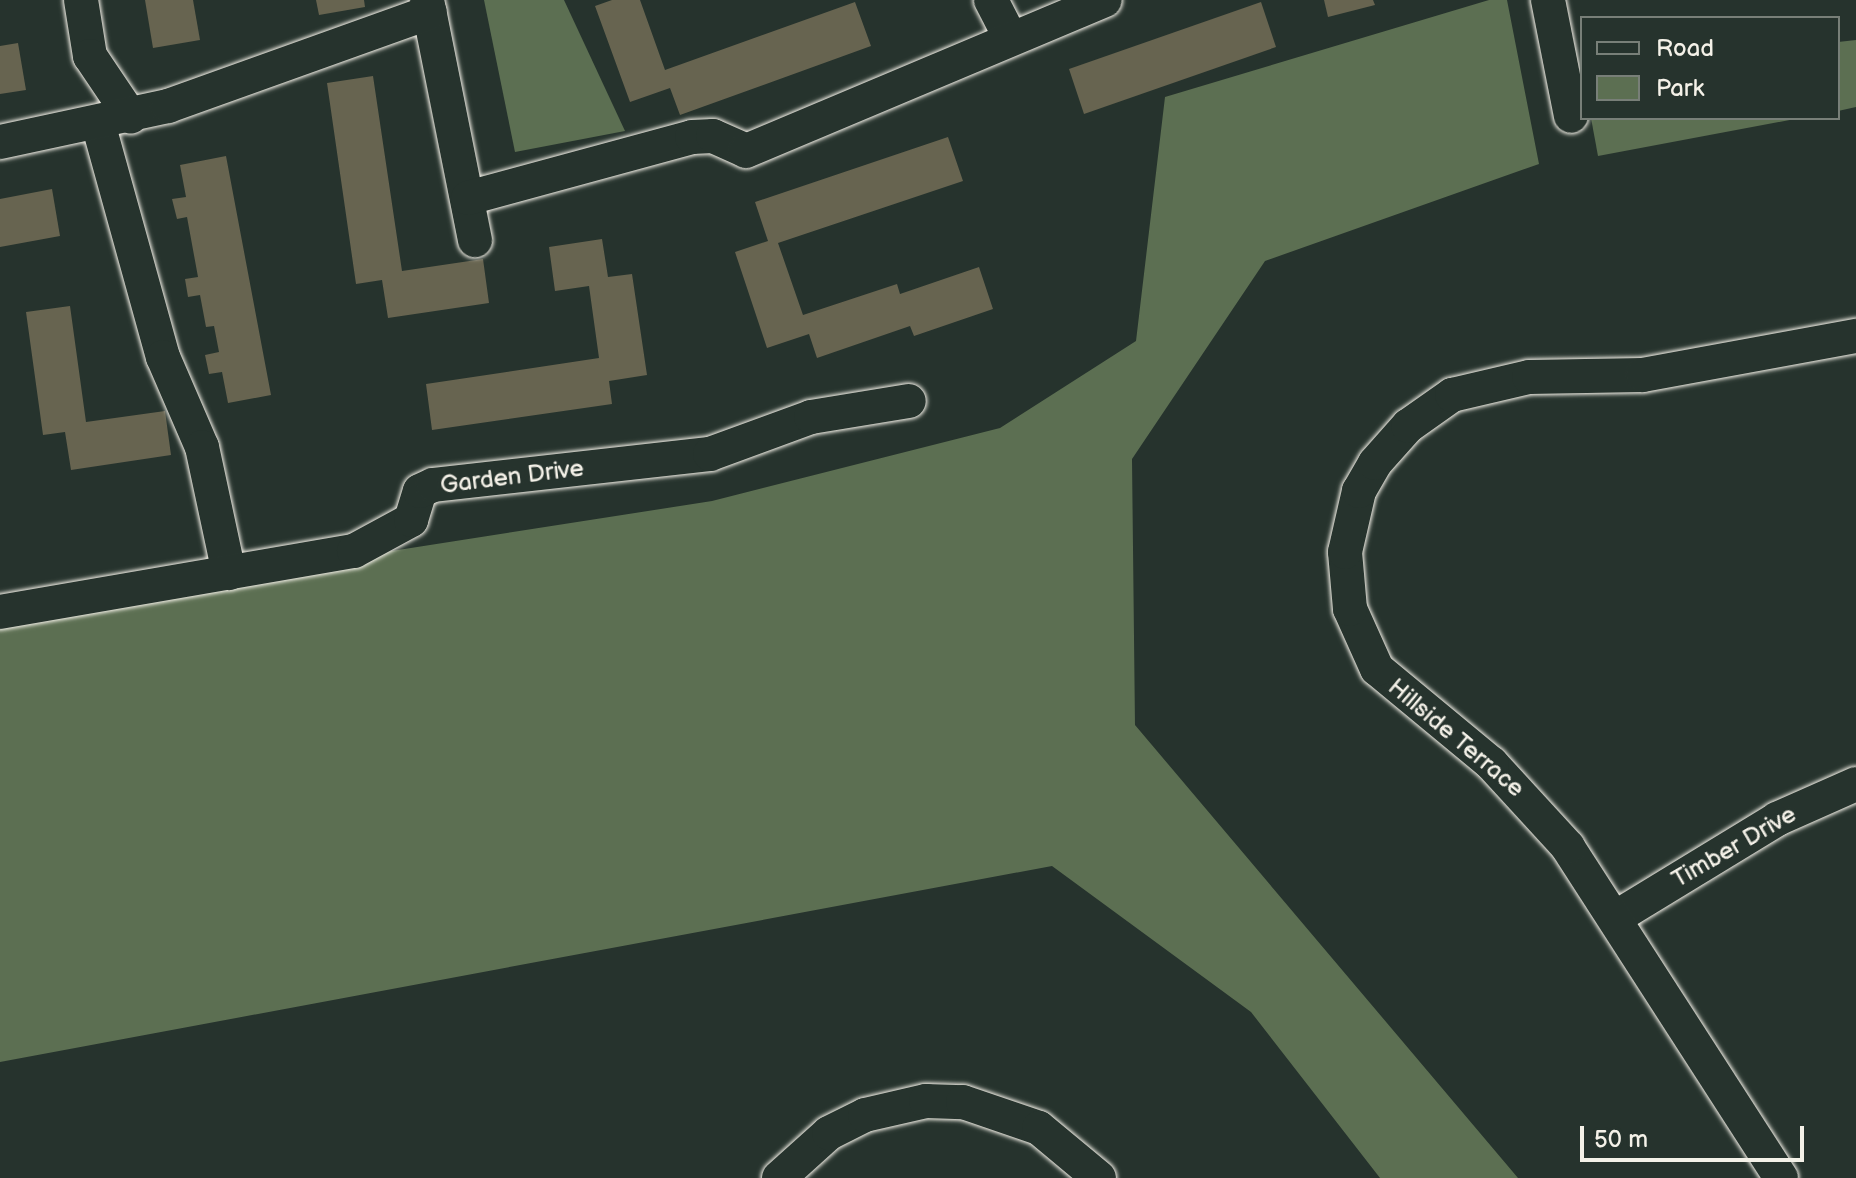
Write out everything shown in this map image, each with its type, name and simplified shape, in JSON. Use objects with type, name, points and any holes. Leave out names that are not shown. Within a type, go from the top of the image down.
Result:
[{"type":"street","points":[[81,0],[90,56],[131,117]]},
{"type":"street","points":[[991,0],[1010,37]]},
{"type":"street","points":[[468,198],[692,137],[713,136],[746,151],[1010,37],[1105,0]]},
{"type":"street","points":[[1548,0],[1571,116]]},
{"type":"street","points":[[0,142],[131,117],[428,6],[475,240]]},
{"type":"street","points":[[98,123],[163,357],[202,447],[229,573]]},
{"type":"street","name":"Hillside Terrace","points":[[1781,1178],[1615,918],[1531,801],[1377,669],[1358,635],[1346,581],[1359,491],[1375,463],[1428,408],[1491,382],[1643,375],[1856,336]]},
{"type":"street","name":"Garden Drive","points":[[0,612],[229,573],[381,541],[411,520],[420,491],[433,485],[710,454],[811,417],[909,401]]},
{"type":"street","name":"Timber Drive","points":[[1615,918],[1777,819],[1856,784]]},
{"type":"street","points":[[779,1178],[829,1133],[865,1115],[926,1101],[963,1102],[1039,1128],[1099,1178]]},
{"type":"green space","points":[[484,0],[564,0],[625,131],[515,152]]},
{"type":"green space","points":[[1489,0],[1507,0],[1539,164],[1265,261],[1132,459],[1135,725],[1518,1178],[1380,1178],[1251,1012],[1052,866],[0,1062],[0,612],[712,501],[1000,428],[1136,341],[1165,97]]},
{"type":"green space","points":[[1856,40],[1856,107],[1840,111],[1840,42]]},
{"type":"green space","points":[[1591,120],[1789,120],[1598,156]]},
{"type":"building","points":[[145,0],[193,0],[200,40],[153,48]]},
{"type":"building","points":[[316,0],[364,0],[365,7],[319,15]]},
{"type":"building","points":[[612,0],[640,0],[665,70],[855,2],[871,46],[680,115],[670,88],[630,102],[595,6]]},
{"type":"building","points":[[1324,0],[1373,0],[1375,5],[1328,17]]},
{"type":"building","points":[[1261,2],[1276,47],[1084,114],[1069,69]]},
{"type":"building","points":[[18,43],[26,90],[0,94],[0,46]]},
{"type":"building","points":[[373,76],[402,271],[483,259],[489,303],[388,318],[382,280],[356,284],[327,83]]},
{"type":"building","points":[[948,137],[963,181],[778,243],[803,315],[897,284],[900,294],[979,267],[993,309],[914,336],[910,326],[817,358],[809,334],[767,348],[735,252],[768,241],[755,202]]},
{"type":"building","points":[[226,156],[271,395],[228,403],[222,372],[209,374],[205,355],[219,352],[214,326],[206,327],[200,295],[188,297],[185,279],[198,277],[187,217],[177,219],[172,199],[186,197],[180,165]]},
{"type":"building","points":[[52,189],[60,236],[0,247],[0,199]]},
{"type":"building","points":[[602,239],[608,277],[632,274],[647,375],[609,381],[612,404],[432,430],[426,384],[599,358],[589,286],[555,291],[549,247]]},
{"type":"building","points":[[70,306],[86,422],[165,411],[171,455],[71,470],[65,432],[43,435],[26,312]]}]
